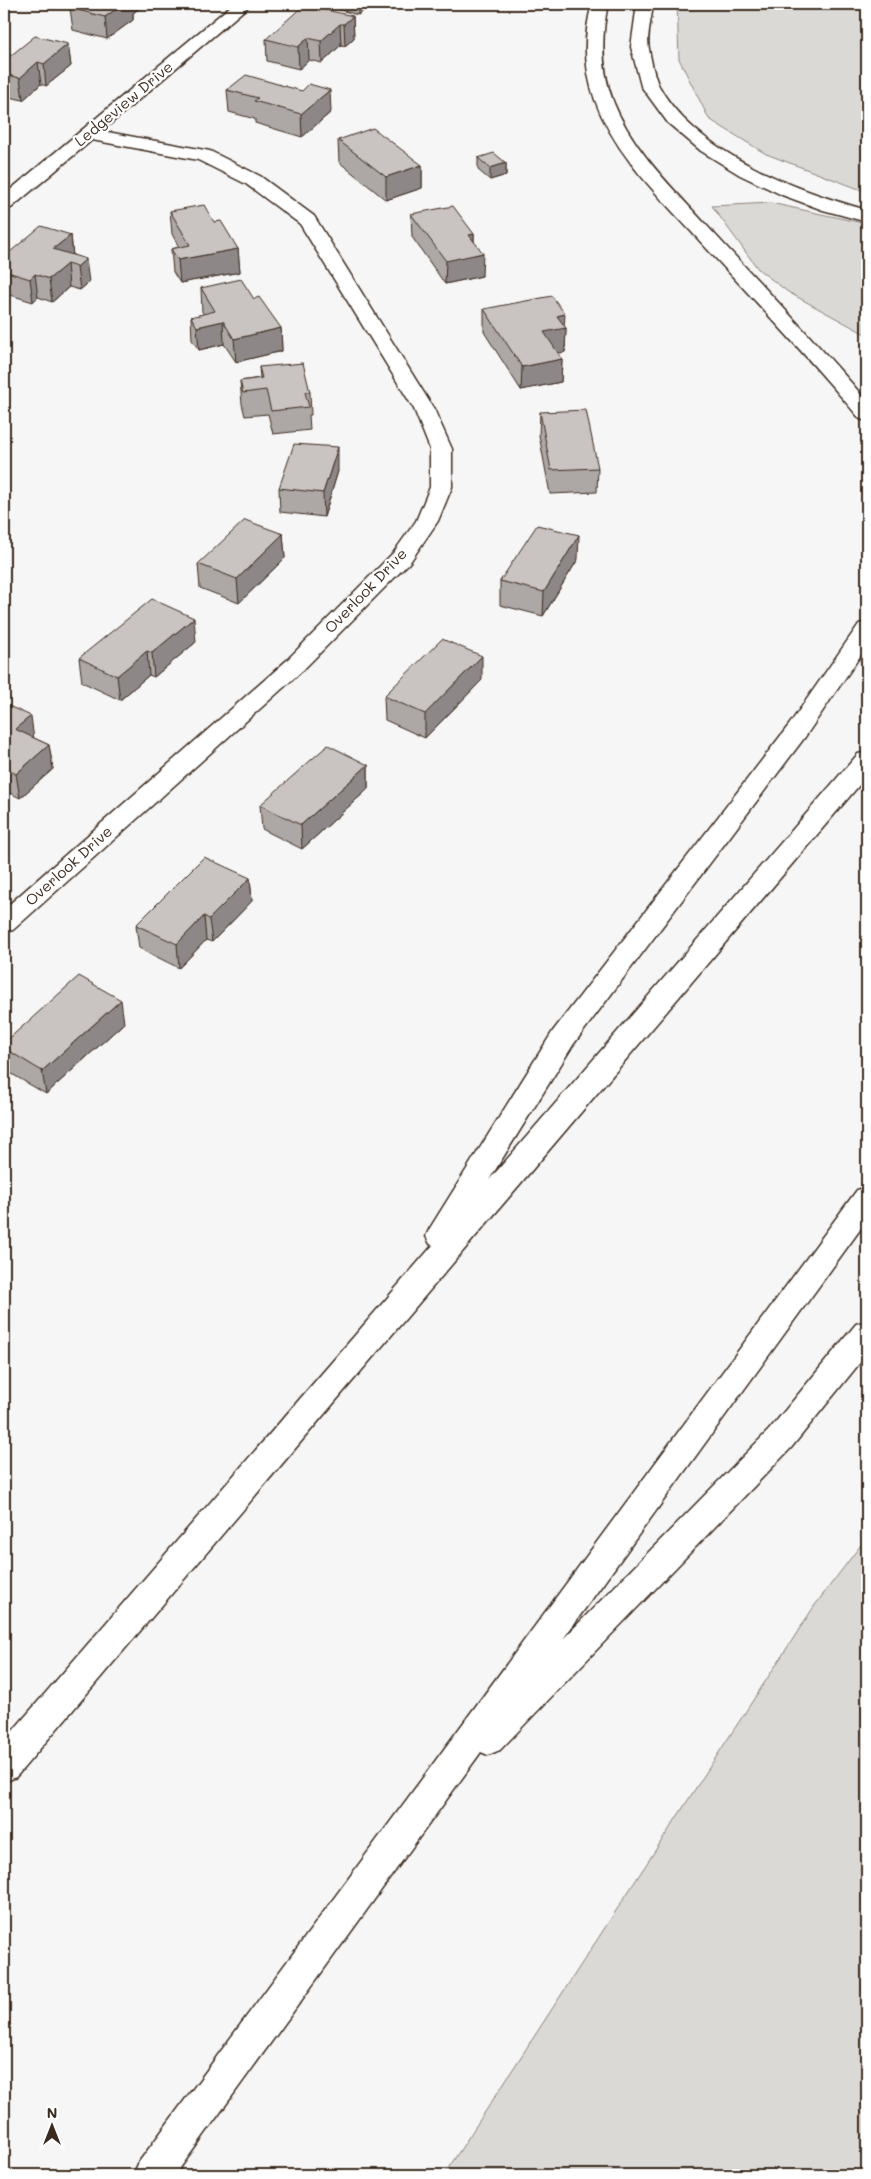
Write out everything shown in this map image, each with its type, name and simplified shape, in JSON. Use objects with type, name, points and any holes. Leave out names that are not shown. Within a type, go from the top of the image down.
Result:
[{"type":"main road","name":"Ledgeview Drive","points":[[4,204],[90,134],[243,4]]},
{"type":"main road","points":[[600,4],[594,41],[595,65],[605,101],[623,137],[641,163],[669,196],[867,415]]},
{"type":"main road","points":[[645,4],[639,41],[643,66],[653,92],[678,122],[712,150],[757,177],[812,200],[867,216]]},
{"type":"main road","name":"Overlook Drive","points":[[7,915],[307,653],[402,557],[427,521],[441,487],[441,450],[424,409],[307,220],[253,180],[203,155],[90,134]]},
{"type":"main road","points":[[394,1311],[564,1038],[797,732],[867,628]]},
{"type":"main road","points":[[4,1766],[867,760]]},
{"type":"main road","points":[[152,2175],[867,1198]]},
{"type":"main road","points":[[418,1811],[780,1439],[867,1332]]},
{"type":"shaded area","points":[[677,4],[867,4],[867,192],[766,154],[709,119],[679,59]]},
{"type":"shaded area","points":[[771,203],[867,224],[867,335],[788,292],[758,269],[712,206]]},
{"type":"shaded area","points":[[867,1537],[867,2175],[444,2175],[815,1605]]},
{"type":"building","points":[[76,4],[123,4],[105,17],[70,8]]},
{"type":"building","points":[[304,5],[353,16],[344,24],[340,24],[321,41],[308,38],[298,47],[266,39]]},
{"type":"building","points":[[35,36],[68,44],[44,64],[38,62],[20,78],[4,74],[4,61]]},
{"type":"building","points":[[246,75],[302,91],[309,84],[330,90],[301,114],[254,101],[258,98],[227,90]]},
{"type":"building","points":[[373,128],[422,165],[386,177],[338,140]]},
{"type":"building","points":[[494,153],[506,163],[490,168],[478,158]]},
{"type":"building","points":[[204,205],[214,222],[221,221],[238,249],[178,260],[171,249],[190,245],[170,211]]},
{"type":"building","points":[[453,206],[474,234],[469,235],[483,253],[446,261],[411,214]]},
{"type":"building","points":[[41,226],[71,235],[53,249],[86,259],[77,267],[67,264],[49,279],[35,274],[30,279],[4,271],[4,257]]},
{"type":"building","points":[[241,279],[254,299],[259,297],[281,328],[234,339],[223,321],[197,327],[191,317],[215,311],[201,288]]},
{"type":"building","points":[[552,296],[565,314],[557,316],[566,328],[544,332],[562,359],[522,367],[484,309]]},
{"type":"building","points":[[303,363],[310,392],[305,392],[309,407],[271,411],[266,390],[243,393],[240,381],[262,378],[259,367]]},
{"type":"building","points":[[586,410],[598,468],[551,470],[540,412]]},
{"type":"building","points":[[294,444],[338,447],[323,493],[279,488]]},
{"type":"building","points":[[245,520],[283,534],[237,579],[198,564]]},
{"type":"building","points":[[537,525],[579,535],[544,592],[500,581]]},
{"type":"building","points":[[152,599],[194,618],[152,653],[147,651],[117,676],[79,658]]},
{"type":"building","points":[[442,639],[482,656],[425,714],[384,696]]},
{"type":"building","points":[[4,704],[31,716],[15,729],[49,745],[16,774],[4,768]]},
{"type":"building","points":[[328,745],[368,765],[301,825],[260,805]]},
{"type":"building","points":[[204,857],[250,878],[209,919],[204,916],[177,944],[136,925]]},
{"type":"building","points":[[79,976],[121,1000],[42,1071],[4,1048],[4,1043]]}]
